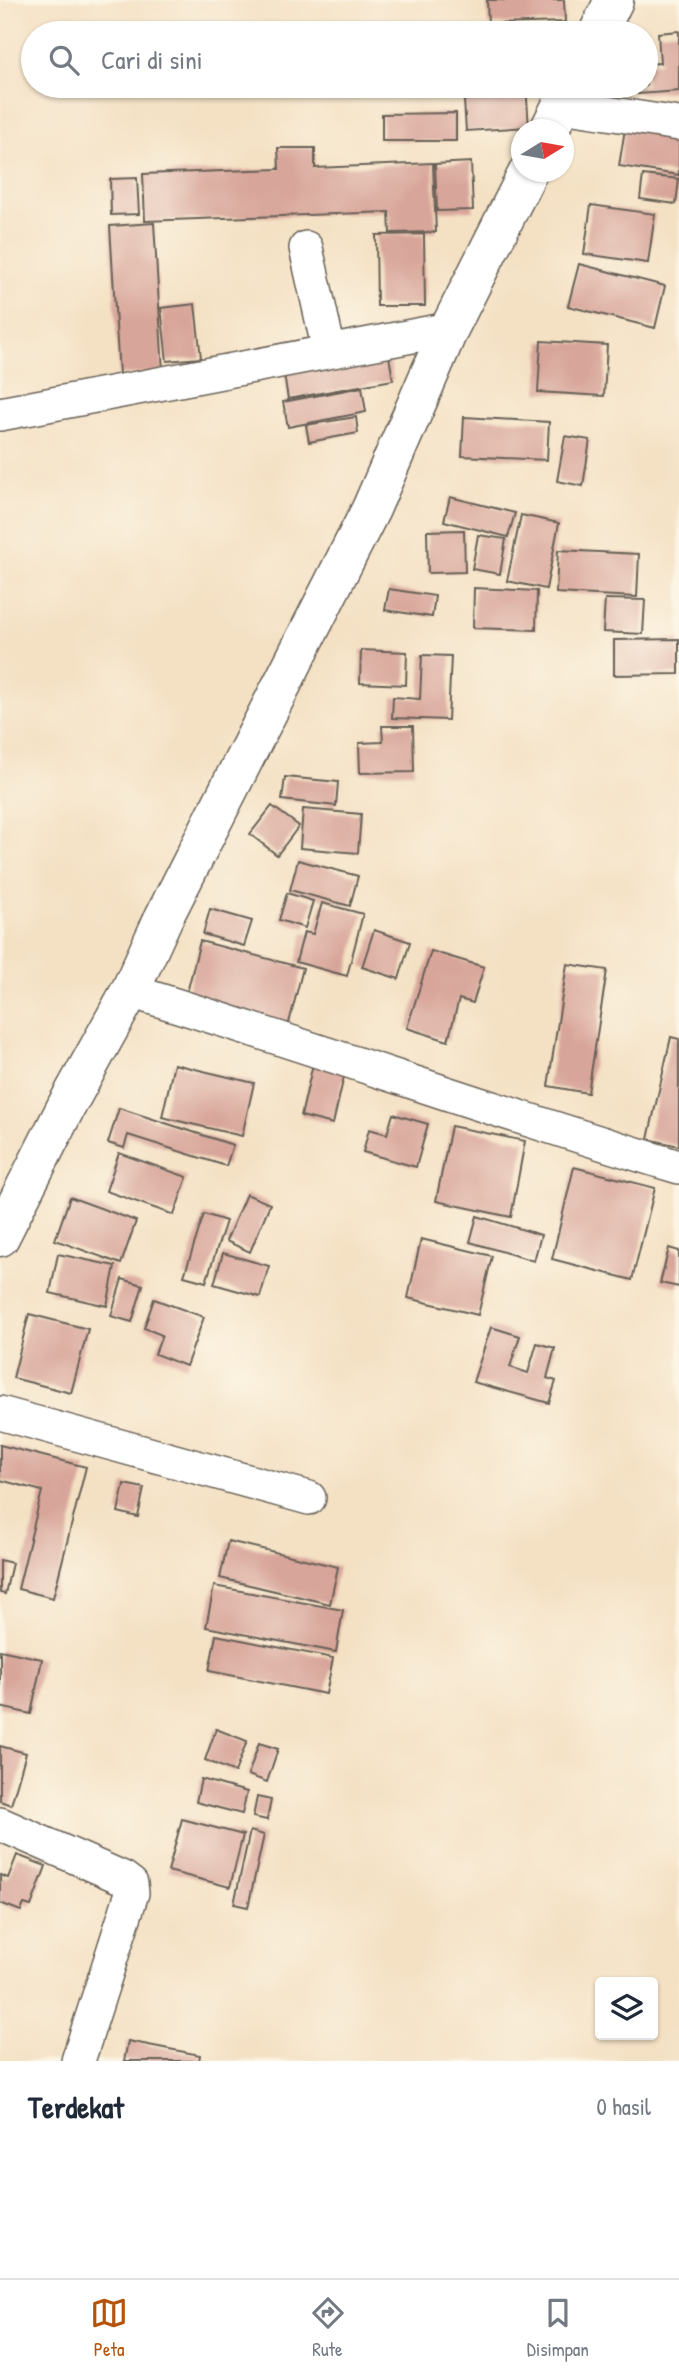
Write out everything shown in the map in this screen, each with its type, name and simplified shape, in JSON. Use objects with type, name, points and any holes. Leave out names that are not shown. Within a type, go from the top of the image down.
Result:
[{"type":"highway","points":[[604,21],[614,0]]},
{"type":"highway","points":[[0,1237],[66,1107],[130,991],[163,919],[371,509],[449,329],[523,182]]},
{"type":"street","points":[[560,107],[679,124]]},
{"type":"street","points":[[306,248],[329,351]]},
{"type":"street","points":[[0,414],[449,329]]},
{"type":"street","points":[[130,991],[272,1034],[679,1167]]},
{"type":"street","points":[[0,1413],[309,1498]]},
{"type":"street","points":[[0,1824],[123,1878],[131,1884],[132,1893],[78,2061]]},
{"type":"building","points":[[487,0],[564,0],[565,21],[488,21]]},
{"type":"building","points":[[679,31],[679,91],[658,93],[658,33]]},
{"type":"building","points":[[464,98],[527,98],[528,119],[511,119],[511,128],[466,131]]},
{"type":"building","points":[[456,113],[456,141],[382,141],[382,114]]},
{"type":"building","points":[[625,129],[679,136],[679,175],[619,166]]},
{"type":"building","points":[[278,148],[315,148],[315,168],[433,163],[436,232],[390,233],[389,212],[145,221],[143,174],[279,169]]},
{"type":"building","points":[[471,162],[473,210],[437,211],[435,164]]},
{"type":"building","points":[[643,175],[679,179],[676,204],[640,199]]},
{"type":"building","points":[[137,178],[139,214],[111,215],[110,179]]},
{"type":"building","points":[[591,205],[655,214],[648,263],[584,254]]},
{"type":"building","points":[[154,223],[163,372],[119,375],[110,226]]},
{"type":"building","points":[[424,234],[425,306],[377,306],[376,235]]},
{"type":"building","points":[[579,264],[665,286],[655,328],[568,306]]},
{"type":"building","points":[[195,304],[201,358],[167,361],[161,308]]},
{"type":"building","points":[[541,341],[607,345],[604,396],[538,392]]},
{"type":"building","points":[[387,344],[393,380],[288,399],[282,362]]},
{"type":"building","points":[[362,387],[366,412],[288,427],[283,402]]},
{"type":"building","points":[[356,417],[358,433],[309,442],[306,425]]},
{"type":"building","points":[[464,417],[549,422],[547,460],[462,456]]},
{"type":"building","points":[[565,436],[590,440],[583,486],[557,481]]},
{"type":"building","points":[[450,497],[515,513],[508,537],[444,521]]},
{"type":"building","points":[[521,515],[559,523],[546,589],[507,581]]},
{"type":"building","points":[[464,530],[465,572],[428,573],[427,531]]},
{"type":"building","points":[[478,535],[506,539],[500,574],[472,569]]},
{"type":"building","points":[[558,550],[639,554],[637,597],[556,593]]},
{"type":"building","points":[[474,588],[537,591],[536,630],[473,628]]},
{"type":"building","points":[[389,589],[435,596],[432,617],[385,610]]},
{"type":"building","points":[[605,599],[645,600],[643,634],[603,632]]},
{"type":"building","points":[[679,639],[679,674],[614,675],[614,640]]},
{"type":"building","points":[[361,650],[407,652],[406,685],[360,683]]},
{"type":"building","points":[[422,655],[451,656],[448,720],[392,718],[393,697],[420,699]]},
{"type":"building","points":[[382,726],[413,726],[414,772],[360,773],[359,743],[383,742]]},
{"type":"building","points":[[285,777],[338,782],[336,806],[282,800]]},
{"type":"building","points":[[272,806],[299,826],[277,855],[250,834]]},
{"type":"building","points":[[303,809],[361,814],[358,853],[300,848]]},
{"type":"building","points":[[298,860],[358,876],[350,906],[290,890]]},
{"type":"building","points":[[287,893],[313,901],[305,928],[279,920]]},
{"type":"building","points":[[322,903],[363,914],[347,976],[296,962],[304,932],[313,934]]},
{"type":"building","points":[[210,909],[252,921],[244,946],[203,934]]},
{"type":"building","points":[[374,930],[410,942],[399,979],[362,967]]},
{"type":"building","points":[[200,941],[303,968],[288,1027],[185,1001]]},
{"type":"building","points":[[431,951],[484,967],[473,1003],[459,999],[448,1041],[407,1028]]},
{"type":"building","points":[[567,964],[607,970],[588,1093],[548,1086]]},
{"type":"building","points":[[671,1037],[679,1039],[679,1146],[648,1139]]},
{"type":"building","points":[[174,1064],[254,1083],[242,1136],[162,1117]]},
{"type":"building","points":[[313,1064],[345,1072],[333,1124],[301,1116]]},
{"type":"building","points":[[119,1108],[233,1145],[226,1166],[128,1135],[124,1148],[108,1143]]},
{"type":"building","points":[[393,1114],[428,1124],[416,1167],[363,1152],[369,1129],[387,1134]]},
{"type":"building","points":[[451,1126],[525,1141],[511,1217],[436,1201]]},
{"type":"building","points":[[119,1153],[187,1177],[174,1215],[106,1191]]},
{"type":"building","points":[[574,1167],[655,1188],[632,1280],[552,1259]]},
{"type":"building","points":[[246,1194],[270,1204],[250,1252],[226,1241]]},
{"type":"building","points":[[70,1197],[136,1221],[121,1264],[55,1240]]},
{"type":"building","points":[[204,1214],[226,1221],[206,1282],[184,1276]]},
{"type":"building","points":[[477,1216],[541,1235],[534,1261],[470,1242]]},
{"type":"building","points":[[421,1239],[492,1256],[478,1315],[408,1298]]},
{"type":"building","points":[[669,1248],[679,1251],[679,1287],[660,1283]]},
{"type":"building","points":[[223,1253],[269,1266],[260,1297],[214,1284]]},
{"type":"building","points":[[58,1254],[115,1266],[107,1306],[50,1293]]},
{"type":"building","points":[[122,1279],[143,1285],[132,1322],[111,1316]]},
{"type":"building","points":[[154,1299],[204,1317],[186,1366],[155,1354],[162,1335],[144,1328]]},
{"type":"building","points":[[29,1314],[88,1329],[71,1393],[13,1378]]},
{"type":"building","points":[[491,1327],[520,1336],[510,1367],[528,1373],[537,1343],[555,1348],[547,1378],[556,1381],[549,1403],[473,1382]]},
{"type":"building","points":[[0,1445],[86,1467],[53,1598],[18,1589],[42,1491],[0,1480]]},
{"type":"building","points":[[124,1484],[144,1488],[138,1517],[118,1512]]},
{"type":"building","points":[[228,1541],[338,1567],[330,1604],[220,1578]]},
{"type":"building","points":[[0,1560],[12,1563],[5,1594],[0,1593]]},
{"type":"building","points":[[214,1586],[343,1610],[336,1652],[206,1627]]},
{"type":"building","points":[[216,1635],[333,1658],[326,1694],[209,1671]]},
{"type":"building","points":[[0,1650],[42,1659],[31,1714],[0,1707]]},
{"type":"building","points":[[216,1729],[247,1741],[235,1772],[205,1760]]},
{"type":"building","points":[[259,1743],[278,1749],[267,1782],[248,1775]]},
{"type":"building","points":[[0,1746],[26,1753],[11,1805],[0,1801]]},
{"type":"building","points":[[201,1779],[247,1792],[242,1814],[196,1802]]},
{"type":"building","points":[[257,1797],[271,1800],[267,1820],[253,1817]]},
{"type":"building","points":[[182,1819],[243,1835],[230,1887],[168,1871]]},
{"type":"building","points":[[250,1831],[264,1835],[248,1907],[234,1904]]},
{"type":"building","points":[[17,1855],[46,1866],[31,1906],[24,1904],[21,1911],[0,1903],[0,1875],[8,1878]]},
{"type":"building","points":[[128,2041],[200,2055],[199,2061],[124,2061]]}]
